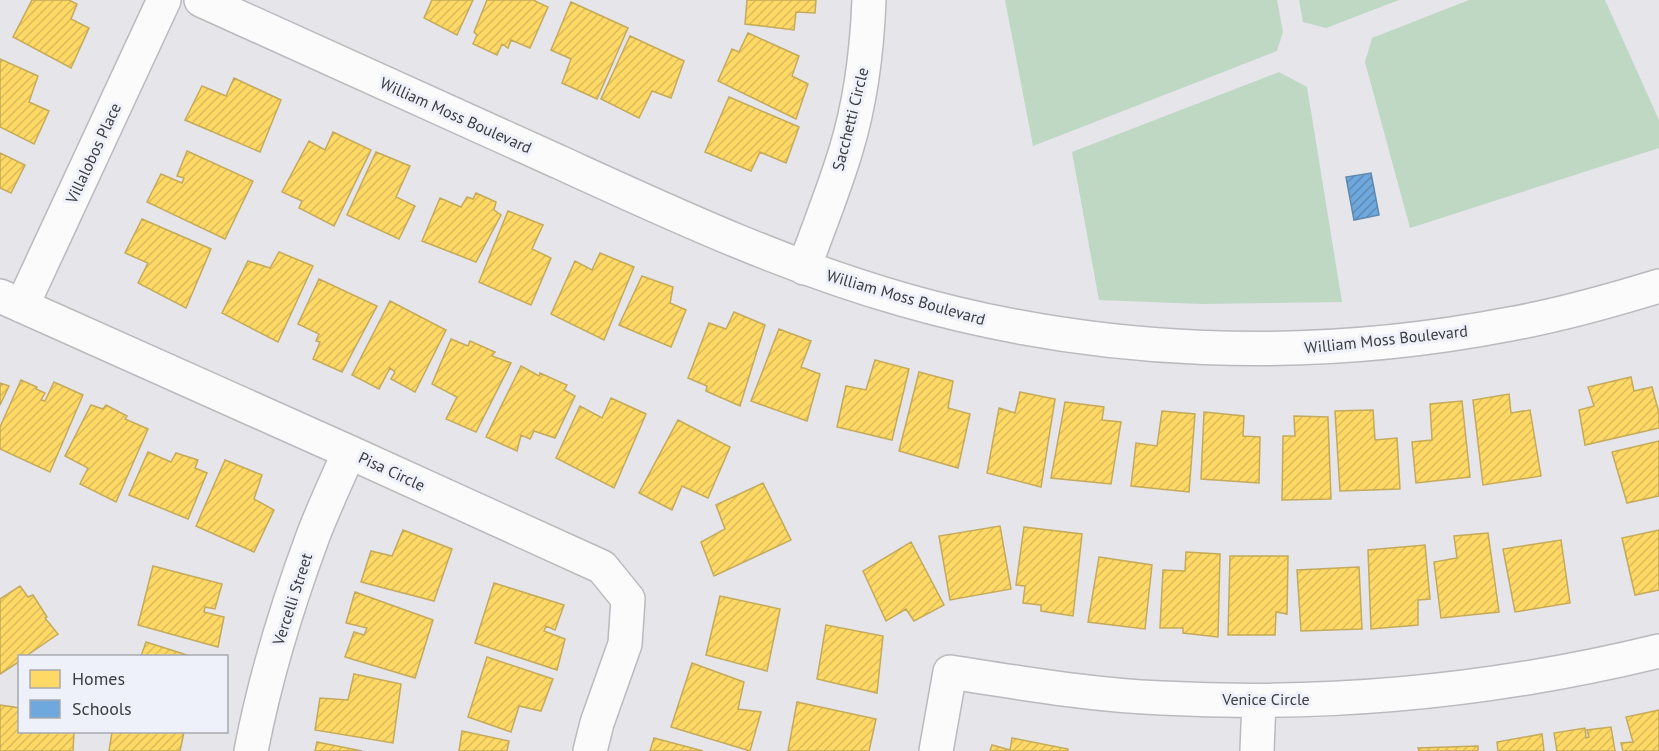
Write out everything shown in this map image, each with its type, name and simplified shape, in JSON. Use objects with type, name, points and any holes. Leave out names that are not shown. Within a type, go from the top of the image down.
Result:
[{"type":"street","name":"Villalobos Place","points":[[11,301],[164,0]]},
{"type":"street","name":"William Moss Boulevard","points":[[201,0],[711,231],[804,267],[902,299],[1016,326],[1074,336],[1153,345],[1248,349],[1343,346],[1419,339],[1511,324],[1603,303],[1659,286]]},
{"type":"street","name":"Sacchetti Circle","points":[[804,267],[849,139],[860,94],[868,39],[869,0]]},
{"type":"street","name":"Pisa Circle","points":[[11,301],[602,567],[628,599],[625,644],[597,723],[590,751]]},
{"type":"street","name":"Vercelli Street","points":[[251,751],[283,621],[314,534],[349,452]]},
{"type":"street","name":"Venice Circle","points":[[936,751],[950,672],[1054,688],[1161,698],[1259,701],[1397,695],[1498,684],[1600,666],[1659,651]]},
{"type":"street","points":[[1257,751],[1259,701]]},
{"type":"green space","points":[[1005,0],[1277,0],[1283,32],[1277,51],[1033,146]]},
{"type":"green space","points":[[1299,0],[1399,0],[1326,28],[1303,22]]},
{"type":"green space","points":[[1469,0],[1605,0],[1659,120],[1659,148],[1410,228],[1365,62],[1372,38]]},
{"type":"green space","points":[[1279,72],[1307,87],[1342,302],[1201,304],[1099,300],[1072,152]]},
{"type":"building: Homes","points":[[32,0],[69,0],[77,4],[71,19],[89,28],[71,68],[13,37]]},
{"type":"building: Homes","points":[[432,0],[473,0],[457,35],[424,18]]},
{"type":"building: Homes","points":[[487,0],[533,0],[548,7],[530,48],[511,40],[508,48],[502,44],[497,55],[473,44],[477,35],[474,32]]},
{"type":"building: Homes","points":[[747,0],[816,0],[815,13],[796,12],[794,30],[745,24]]},
{"type":"building: Homes","points":[[571,2],[628,28],[597,99],[562,83],[571,59],[551,50]]},
{"type":"building: Homes","points":[[748,33],[799,56],[792,76],[808,84],[796,119],[718,81],[732,49],[739,52]]},
{"type":"building: Homes","points":[[630,36],[684,61],[671,98],[652,91],[639,118],[601,99]]},
{"type":"building: Homes","points":[[0,59],[38,76],[29,102],[49,111],[34,144],[0,127]]},
{"type":"building: Homes","points":[[234,78],[281,100],[260,152],[185,120],[202,86],[226,96]]},
{"type":"building: Homes","points":[[729,97],[799,127],[786,163],[760,152],[751,171],[705,152]]},
{"type":"building: Homes","points":[[333,132],[371,150],[334,226],[299,208],[302,201],[282,192],[309,141],[325,150]]},
{"type":"building: Homes","points":[[187,151],[253,181],[225,239],[147,202],[161,174],[182,183],[184,178],[177,176]]},
{"type":"building: Homes","points":[[376,152],[410,166],[396,197],[415,206],[399,239],[347,215]]},
{"type":"building: Homes","points":[[0,153],[25,165],[11,193],[0,188]]},
{"type":"building: Homes","points":[[476,193],[496,202],[494,210],[501,215],[476,262],[422,241],[440,198],[461,207],[467,197],[473,199]]},
{"type":"building: Homes","points":[[508,211],[543,225],[532,249],[551,258],[531,305],[479,282]]},
{"type":"building: Homes","points":[[142,219],[211,249],[186,308],[138,283],[148,263],[125,253]]},
{"type":"building: Homes","points":[[279,252],[313,266],[278,342],[222,313],[248,261],[270,268]]},
{"type":"building: Homes","points":[[600,253],[634,267],[604,340],[551,314],[575,261],[592,270]]},
{"type":"building: Homes","points":[[642,276],[673,287],[670,303],[686,310],[671,347],[619,325]]},
{"type":"building: Homes","points":[[319,279],[377,306],[342,372],[313,359],[320,342],[316,341],[319,334],[298,324]]},
{"type":"building: Homes","points":[[390,301],[446,330],[415,392],[391,379],[395,372],[390,368],[379,389],[352,375]]},
{"type":"building: Homes","points":[[734,312],[765,325],[740,406],[706,391],[707,386],[688,378],[709,323],[726,329]]},
{"type":"building: Homes","points":[[779,329],[811,341],[801,367],[820,374],[807,421],[751,401]]},
{"type":"building: Homes","points":[[451,339],[468,346],[470,341],[495,352],[492,356],[511,363],[476,432],[446,419],[457,397],[432,384]]},
{"type":"building: Homes","points":[[875,360],[909,369],[892,440],[837,427],[846,386],[866,390]]},
{"type":"building: Homes","points":[[521,366],[539,376],[540,373],[567,385],[564,390],[575,396],[555,438],[534,431],[530,439],[521,435],[517,451],[486,437]]},
{"type":"building: Homes","points":[[919,372],[953,381],[948,408],[970,414],[958,468],[899,451]]},
{"type":"building: Homes","points":[[1631,377],[1634,391],[1652,387],[1659,413],[1659,428],[1585,445],[1579,410],[1594,406],[1588,387]]},
{"type":"building: Homes","points":[[21,380],[45,393],[41,400],[45,401],[54,382],[83,395],[50,472],[0,449],[0,427]]},
{"type":"building: Homes","points":[[0,383],[9,386],[0,405]]},
{"type":"building: Homes","points":[[1020,392],[1055,399],[1041,487],[987,473],[999,408],[1015,413]]},
{"type":"building: Homes","points":[[1509,394],[1511,413],[1530,410],[1541,476],[1483,485],[1473,400]]},
{"type":"building: Homes","points":[[611,398],[646,414],[614,488],[556,458],[580,406],[602,418]]},
{"type":"building: Homes","points":[[1462,401],[1470,477],[1416,483],[1412,442],[1432,440],[1430,404]]},
{"type":"building: Homes","points":[[1065,402],[1104,407],[1102,420],[1121,422],[1111,484],[1051,478]]},
{"type":"building: Homes","points":[[91,405],[103,409],[106,405],[127,416],[125,419],[148,429],[116,502],[80,484],[88,468],[65,456]]},
{"type":"building: Homes","points":[[1373,410],[1375,440],[1397,438],[1400,489],[1340,491],[1335,411]]},
{"type":"building: Homes","points":[[1162,411],[1195,414],[1189,492],[1131,486],[1136,443],[1157,446]]},
{"type":"building: Homes","points":[[1204,412],[1244,416],[1243,436],[1260,437],[1259,483],[1201,479]]},
{"type":"building: Homes","points":[[1294,416],[1328,417],[1331,499],[1282,500],[1283,436],[1295,436]]},
{"type":"building: Homes","points":[[678,420],[730,447],[708,498],[682,486],[672,510],[639,493]]},
{"type":"building: Homes","points":[[1659,441],[1659,496],[1627,503],[1612,452]]},
{"type":"building: Homes","points":[[148,452],[171,462],[176,453],[198,460],[195,468],[207,473],[188,519],[129,495]]},
{"type":"building: Homes","points":[[225,460],[262,475],[254,499],[274,510],[254,552],[196,526]]},
{"type":"building: Homes","points":[[763,483],[791,540],[714,576],[701,542],[725,529],[716,505]]},
{"type":"building: Homes","points":[[1000,526],[1011,589],[950,600],[939,536]]},
{"type":"building: Homes","points":[[1024,527],[1082,534],[1073,616],[1041,611],[1041,605],[1023,603],[1025,586],[1016,585]]},
{"type":"building: Homes","points":[[403,530],[452,549],[434,601],[361,582],[371,551],[392,556]]},
{"type":"building: Homes","points":[[1659,530],[1659,590],[1635,595],[1622,538]]},
{"type":"building: Homes","points":[[1488,533],[1499,612],[1441,618],[1434,562],[1457,558],[1454,536]]},
{"type":"building: Homes","points":[[1561,540],[1570,603],[1515,612],[1503,549]]},
{"type":"building: Homes","points":[[911,542],[944,605],[914,621],[906,609],[886,621],[863,571]]},
{"type":"building: Homes","points":[[1425,545],[1430,599],[1418,600],[1418,625],[1371,629],[1368,550]]},
{"type":"building: Homes","points":[[1186,552],[1220,554],[1218,637],[1183,633],[1183,628],[1160,628],[1163,570],[1185,571]]},
{"type":"building: Homes","points":[[1230,556],[1288,556],[1287,614],[1276,612],[1275,635],[1228,635]]},
{"type":"building: Homes","points":[[1099,557],[1152,565],[1145,629],[1088,622]]},
{"type":"building: Homes","points":[[153,566],[222,584],[215,609],[205,607],[204,612],[224,617],[218,647],[138,625]]},
{"type":"building: Homes","points":[[1359,567],[1362,629],[1301,631],[1297,570]]},
{"type":"building: Homes","points":[[494,583],[564,605],[555,630],[546,626],[544,631],[565,639],[557,670],[475,643]]},
{"type":"building: Homes","points":[[20,586],[28,597],[33,595],[47,617],[45,618],[58,634],[27,655],[18,655],[18,662],[0,674],[0,599]]},
{"type":"building: Homes","points":[[355,592],[433,620],[415,678],[345,657],[354,632],[364,635],[367,628],[346,623]]},
{"type":"building: Homes","points":[[720,596],[780,609],[767,671],[706,655]]},
{"type":"building: Homes","points":[[826,625],[883,636],[877,693],[817,679]]},
{"type":"building: Homes","points":[[146,642],[187,655],[141,655]]},
{"type":"building: Homes","points":[[487,657],[553,679],[541,711],[519,706],[511,732],[468,717]]},
{"type":"building: Homes","points":[[692,663],[744,682],[738,709],[761,712],[750,751],[671,727]]},
{"type":"building: Homes","points":[[354,674],[401,684],[393,743],[315,730],[320,698],[348,700]]},
{"type":"building: Homes","points":[[797,702],[876,719],[869,751],[788,751]]},
{"type":"building: Homes","points":[[0,705],[18,708],[18,733],[74,733],[73,751],[0,751]]},
{"type":"building: Homes","points":[[1659,710],[1659,751],[1623,751],[1621,743],[1633,742],[1626,717]]},
{"type":"building: Homes","points":[[1611,727],[1615,751],[1557,751],[1554,733],[1585,728],[1586,738],[1589,737],[1587,730]]},
{"type":"building: Homes","points":[[462,731],[509,741],[507,751],[459,751]]},
{"type":"building: Homes","points":[[112,733],[184,733],[180,751],[109,751]]},
{"type":"building: Homes","points":[[1542,734],[1544,751],[1498,751],[1497,742]]},
{"type":"building: Homes","points":[[654,738],[703,751],[650,751]]},
{"type":"building: Homes","points":[[1012,738],[1068,749],[1068,751],[990,751],[992,745],[1010,750]]},
{"type":"building: Homes","points":[[317,742],[362,751],[315,751]]},
{"type":"building: Homes","points":[[1478,746],[1478,751],[1419,751],[1418,748]]},
{"type":"building: Schools","points":[[1371,173],[1379,215],[1354,220],[1346,177]]}]
